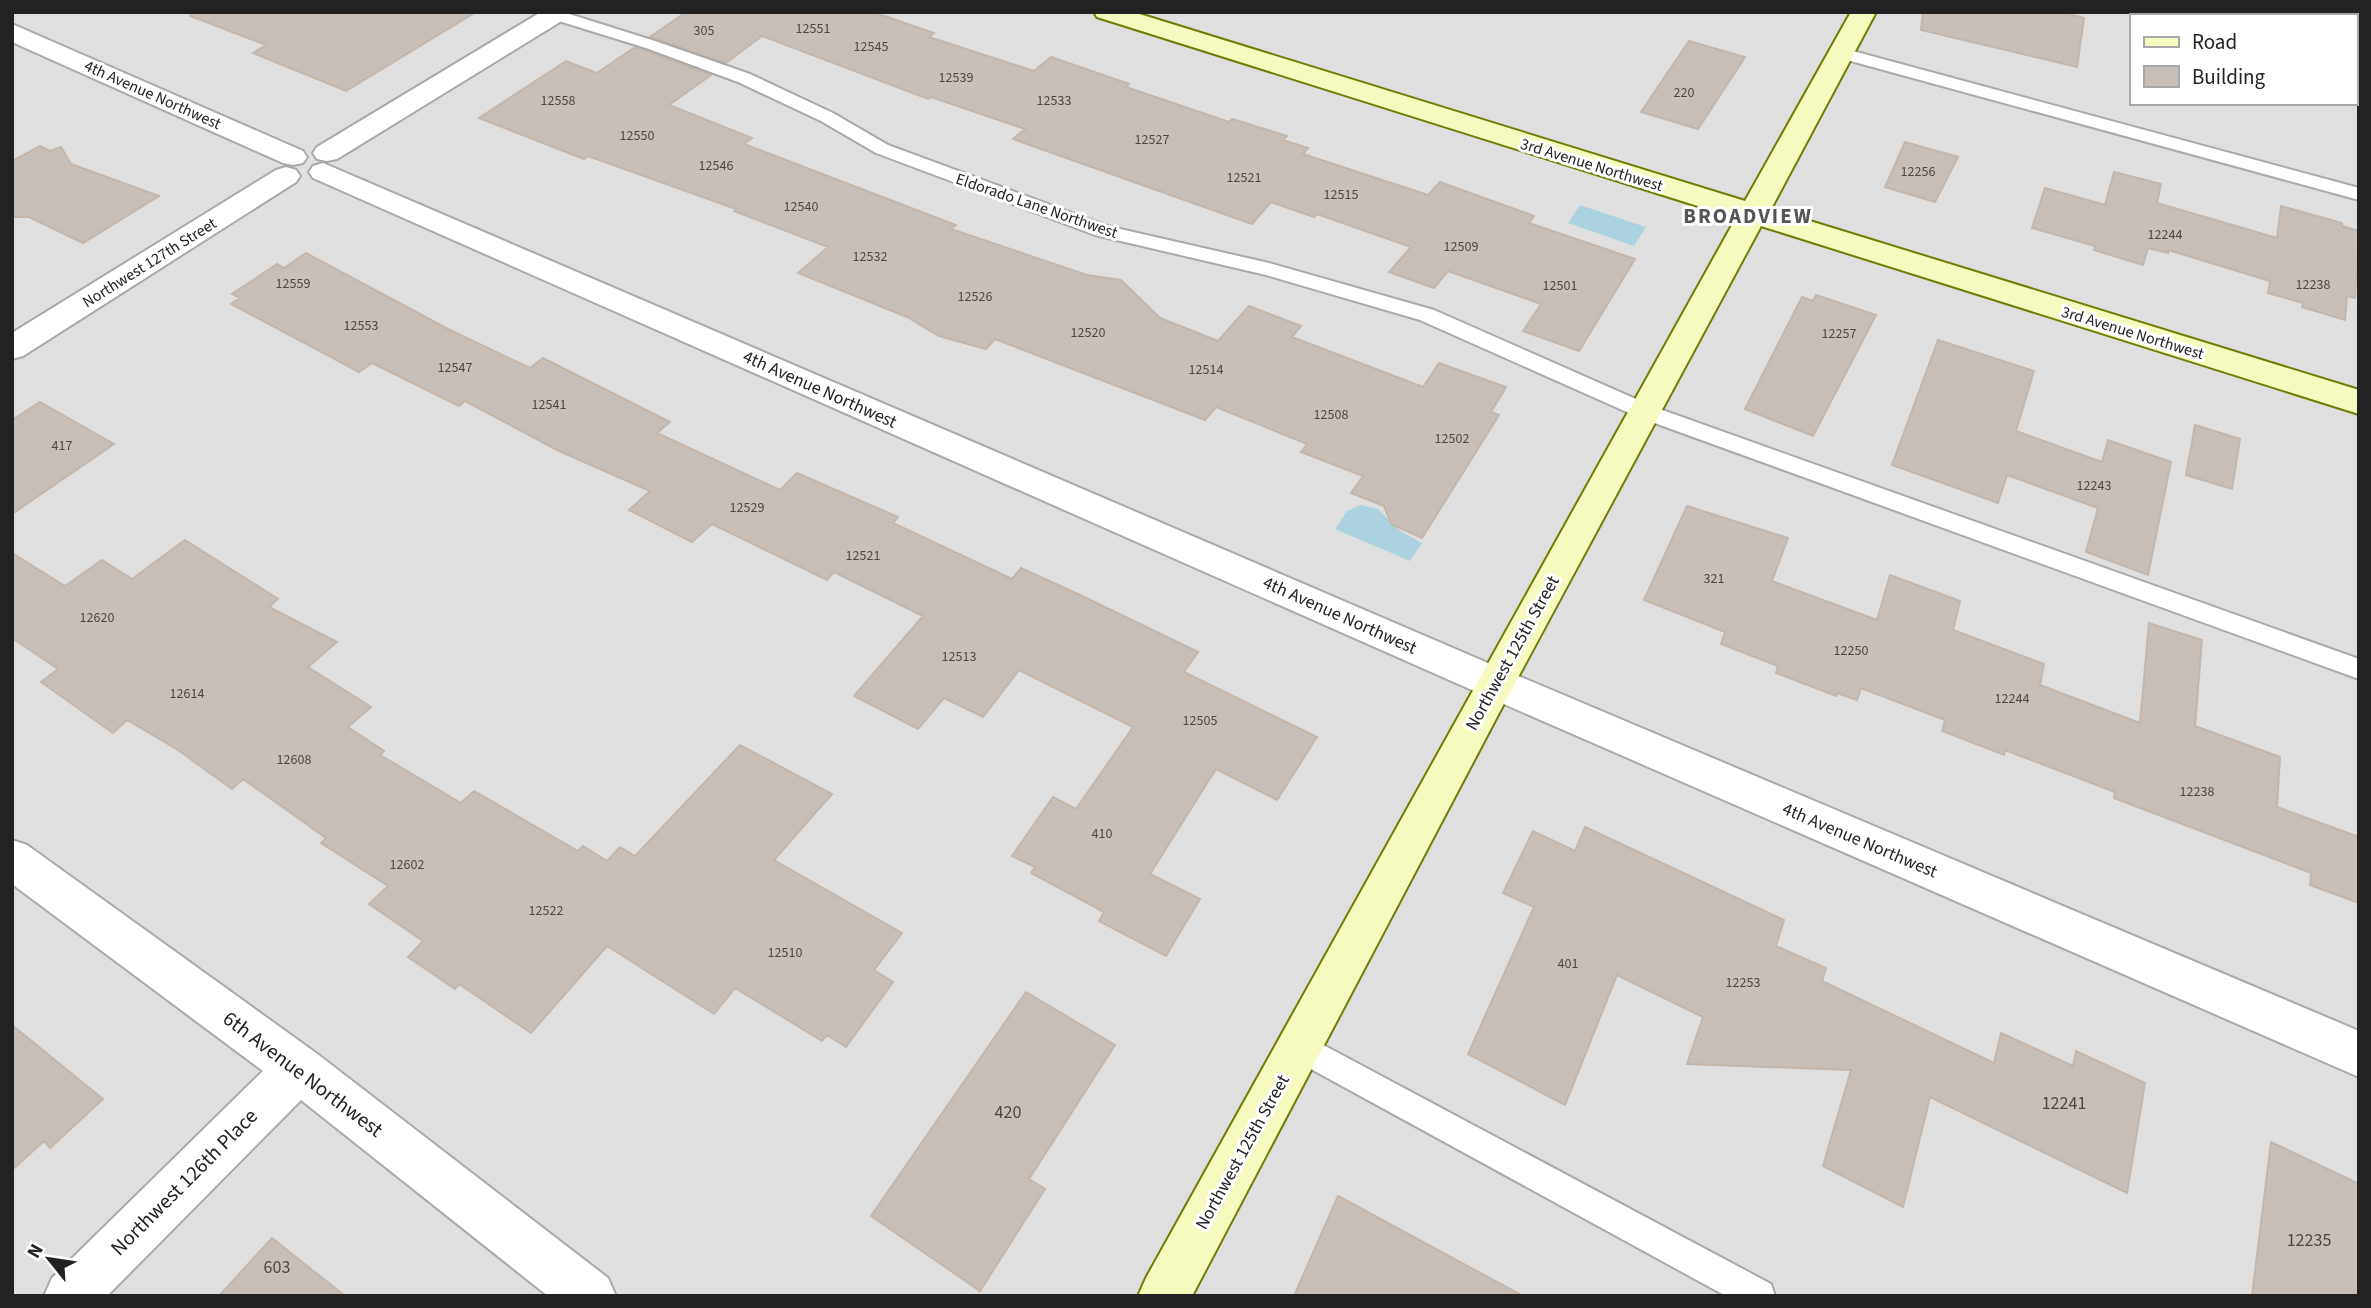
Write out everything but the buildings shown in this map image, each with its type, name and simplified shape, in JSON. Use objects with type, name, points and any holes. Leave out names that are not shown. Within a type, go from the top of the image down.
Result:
[{"type":"street","name":"3rd Avenue Northwest","points":[[1106,12],[2359,402]]},
{"type":"street","name":"Northwest 125th Street","points":[[1164,1296],[1495,683],[1864,12]]},
{"type":"street","name":"Northwest 127th Street","points":[[16,342],[557,13]]},
{"type":"street","name":"4th Avenue Northwest","points":[[12,32],[307,165],[1495,683],[2359,1054]]},
{"type":"street","name":"6th Avenue Northwest","points":[[12,859],[299,1069],[590,1296]]},
{"type":"street","name":"Northwest 126th Place","points":[[70,1296],[299,1069]]},
{"type":"lane","name":"Eldorado Lane Northwest","points":[[557,13],[744,78],[827,117],[882,149],[1102,231],[1269,269],[1427,315],[1646,412],[2359,668]]},
{"type":"lane","points":[[1842,53],[2359,194]]},
{"type":"lane","points":[[1299,1047],[1759,1296]]},
{"type":"shaded area","points":[[12,12],[2359,12],[2359,1296],[12,1296]]},
{"type":"water","points":[[1580,205],[1646,227],[1634,246],[1568,223]]},
{"type":"water","points":[[1360,505],[1378,509],[1400,531],[1422,543],[1410,561],[1335,529],[1347,511]]},
{"type":"district","name":"BROADVIEW","points":[[1748,216]]}]
